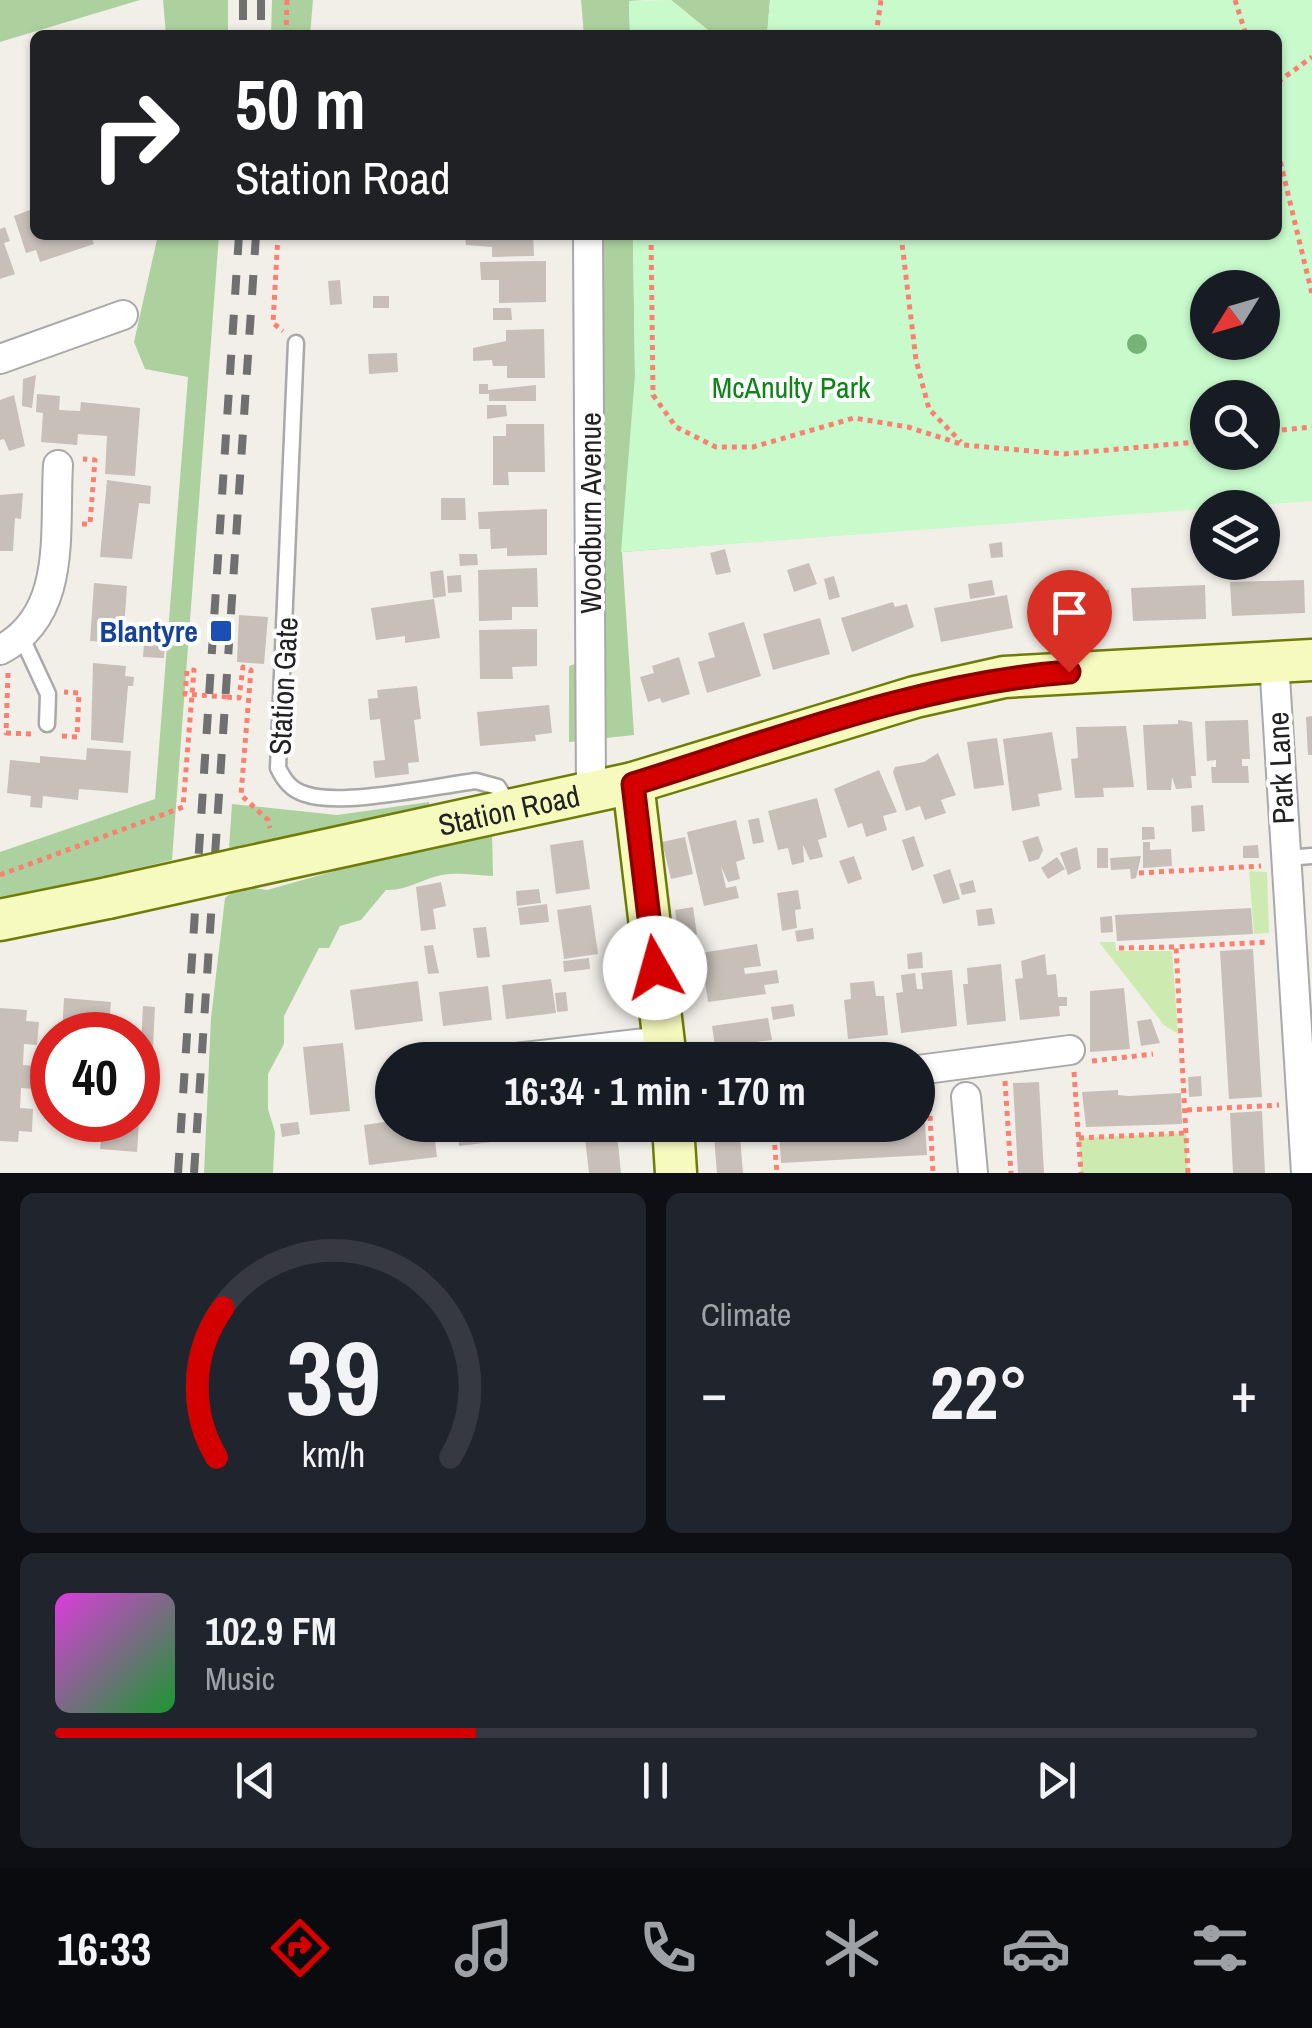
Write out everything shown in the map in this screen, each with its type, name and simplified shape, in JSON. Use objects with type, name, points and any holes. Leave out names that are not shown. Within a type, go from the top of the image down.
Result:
[{"type":"street","name":"Woodburn Avenue","points":[[588,240],[591,791]]},
{"type":"street","points":[[0,358],[123,315]]},
{"type":"street","points":[[11,644],[42,614],[50,588],[58,465]]},
{"type":"street","name":"Station Road","points":[[0,920],[633,784],[916,698],[1004,677],[1293,660]]},
{"type":"street","name":"Park Lane","points":[[1293,660],[1295,859],[1291,941],[1306,1064],[1302,1104],[1306,1173]]},
{"type":"street","points":[[633,784],[663,1042]]},
{"type":"street","points":[[935,1068],[1004,1058],[1072,1056]]},
{"type":"street","points":[[966,1096],[973,1173]]},
{"type":"street","points":[[673,1142],[676,1173]]},
{"type":"lane","name":"Station Gate","points":[[296,342],[278,768],[286,783],[302,794],[327,799],[487,782],[498,787],[512,810]]},
{"type":"lane","points":[[11,644],[48,694],[47,724]]},
{"type":"path","points":[[286,30],[287,0]]},
{"type":"path","points":[[877,30],[881,0]]},
{"type":"path","points":[[1236,0],[1245,30]]},
{"type":"path","points":[[1282,79],[1312,57]]},
{"type":"path","points":[[1282,169],[1312,294]]},
{"type":"path","points":[[278,240],[274,323],[296,342]]},
{"type":"path","points":[[651,240],[653,395],[676,428],[716,447],[754,447],[854,418],[908,427],[964,445],[1064,454],[1190,442]]},
{"type":"path","points":[[902,240],[916,360],[930,409],[964,445]]},
{"type":"path","points":[[1280,430],[1312,427]]},
{"type":"path","points":[[0,876],[183,807],[194,670],[187,671],[185,694],[239,698],[242,667],[252,670],[240,795],[251,806]]},
{"type":"path","points":[[1139,873],[1295,859]]},
{"type":"path","points":[[1119,948],[1291,941]]},
{"type":"path","points":[[1176,948],[1188,1173]]},
{"type":"path","points":[[1081,1173],[1072,1056],[1154,1054]]},
{"type":"path","points":[[1004,1058],[1011,1173]]},
{"type":"path","points":[[1187,1110],[1302,1104]]},
{"type":"path","points":[[1078,1138],[1186,1133]]},
{"type":"path","points":[[774,1142],[777,1173]]},
{"type":"path","points":[[930,1142],[933,1173]]},
{"type":"green space","points":[[0,0],[140,0],[30,30],[0,42]]},
{"type":"green space","points":[[163,0],[228,0],[228,30],[166,30]]},
{"type":"green space","points":[[272,0],[313,0],[310,30],[271,30]]},
{"type":"green space","points":[[581,0],[644,0],[629,1],[630,30],[584,30]]},
{"type":"green space","points":[[671,0],[770,0],[767,30],[708,30]]},
{"type":"green space","points":[[671,0],[708,30],[630,30],[629,1]]},
{"type":"green space","name":"McAnulty Park","points":[[770,0],[1312,0],[1312,501],[1280,503],[1280,490],[1190,490],[1190,510],[621,552],[635,375],[633,240],[1282,240],[1282,30],[767,30]]},
{"type":"green space","points":[[157,240],[219,240],[172,860],[0,901],[0,852],[155,799],[188,377],[145,369],[134,342]]},
{"type":"green space","points":[[601,240],[633,240],[635,375],[919,529],[622,552],[634,735],[569,742],[569,666],[606,653],[601,556]]},
{"type":"green space","points":[[429,802],[430,807],[229,848],[232,804],[337,815]]},
{"type":"green space","points":[[492,832],[493,876],[448,874],[386,890],[361,920],[340,926],[329,948],[319,948],[284,1016],[284,1044],[268,1074],[268,1109],[275,1132],[273,1173],[204,1173],[211,1018],[225,898],[241,886],[267,890],[438,842]]},
{"type":"green space","points":[[1249,871],[1267,872],[1269,933],[1254,934]]},
{"type":"green space","points":[[1099,942],[1115,942],[1116,951],[1172,951],[1178,1034],[1164,1025]]},
{"type":"green space","points":[[1186,1133],[1188,1173],[1081,1173],[1079,1138]]},
{"type":"building","points":[[30,210],[30,240],[93,240],[94,244],[40,262],[36,250],[26,253],[14,216]]},
{"type":"building","points":[[5,227],[10,241],[4,243],[15,274],[0,279],[0,229]]},
{"type":"building","points":[[466,240],[533,240],[534,256],[492,257],[492,247],[466,245]]},
{"type":"building","points":[[546,261],[546,302],[499,303],[499,280],[481,280],[480,262]]},
{"type":"building","points":[[340,280],[342,304],[330,305],[328,281]]},
{"type":"building","points":[[373,296],[389,296],[389,308],[373,308]]},
{"type":"building","points":[[493,308],[511,308],[512,320],[493,320]]},
{"type":"building","points":[[544,329],[545,378],[507,378],[507,366],[493,366],[492,360],[473,361],[473,348],[506,341],[506,330]]},
{"type":"building","points":[[397,353],[398,372],[369,374],[368,354]]},
{"type":"building","points":[[36,375],[32,408],[22,406],[23,379]]},
{"type":"building","points":[[479,384],[488,384],[488,390],[536,385],[536,401],[489,401],[489,394],[479,394]]},
{"type":"building","points":[[37,394],[60,396],[59,410],[80,411],[81,402],[140,408],[135,476],[105,474],[107,436],[78,434],[77,445],[41,442],[43,413],[36,412]]},
{"type":"building","points":[[14,395],[25,446],[9,451],[4,439],[0,440],[0,400]]},
{"type":"building","points":[[487,405],[506,405],[507,416],[487,419]]},
{"type":"building","points":[[506,424],[544,424],[545,472],[508,472],[509,485],[493,485],[493,436],[506,436]]},
{"type":"building","points":[[107,480],[151,486],[150,504],[139,503],[132,559],[100,557]]},
{"type":"building","points":[[23,493],[21,519],[15,518],[13,551],[0,551],[0,495]]},
{"type":"building","points":[[441,498],[465,498],[466,520],[441,520]]},
{"type":"building","points":[[547,509],[547,555],[507,556],[507,548],[491,549],[490,529],[479,529],[478,512]]},
{"type":"building","points":[[1002,542],[1003,557],[991,558],[989,544]]},
{"type":"building","points":[[725,549],[731,572],[716,575],[710,553]]},
{"type":"building","points":[[459,554],[477,554],[478,565],[460,566]]},
{"type":"building","points":[[809,563],[817,584],[794,592],[787,570]]},
{"type":"building","points":[[537,568],[538,607],[512,607],[512,620],[479,621],[478,570]]},
{"type":"building","points":[[443,570],[446,596],[433,598],[430,572]]},
{"type":"building","points":[[461,575],[462,592],[448,593],[447,576]]},
{"type":"building","points":[[834,576],[840,597],[829,600],[824,579]]},
{"type":"building","points":[[992,580],[995,595],[970,599],[968,584]]},
{"type":"building","points":[[1304,580],[1305,613],[1232,616],[1230,582]]},
{"type":"building","points":[[94,583],[127,586],[123,643],[90,641]]},
{"type":"building","points":[[1205,585],[1206,619],[1133,621],[1131,588]]},
{"type":"building","points":[[1109,590],[1110,624],[1036,626],[1035,592]]},
{"type":"building","points":[[1007,595],[1013,628],[941,642],[934,608]]},
{"type":"building","points":[[434,599],[440,638],[405,643],[405,636],[376,640],[371,608]]},
{"type":"building","points":[[893,602],[895,607],[907,604],[914,627],[852,652],[841,618]]},
{"type":"building","points":[[239,615],[268,617],[264,664],[237,662]]},
{"type":"building","points":[[820,618],[830,654],[773,670],[763,634]]},
{"type":"building","points":[[744,622],[761,676],[707,693],[698,662],[715,657],[708,633]]},
{"type":"building","points":[[537,629],[537,666],[512,667],[513,679],[480,679],[479,630]]},
{"type":"building","points":[[144,642],[165,644],[164,658],[143,657]]},
{"type":"building","points":[[679,657],[690,694],[662,703],[660,698],[648,702],[640,677],[654,673],[652,666]]},
{"type":"building","points":[[93,663],[126,666],[125,676],[134,677],[133,686],[128,686],[123,743],[91,740]]},
{"type":"building","points":[[417,686],[421,719],[414,720],[419,762],[408,763],[409,774],[375,778],[373,761],[385,760],[380,719],[370,720],[368,699],[378,698],[377,690]]},
{"type":"building","points":[[549,705],[552,733],[535,735],[536,741],[480,746],[477,712]]},
{"type":"building","points":[[1312,716],[1312,755],[1308,755],[1306,717]]},
{"type":"building","points":[[1178,720],[1192,722],[1196,776],[1191,776],[1192,788],[1176,789],[1172,777],[1171,790],[1147,790],[1143,725],[1178,724]]},
{"type":"building","points":[[1248,720],[1250,759],[1242,759],[1242,766],[1248,766],[1249,783],[1212,783],[1211,767],[1216,767],[1216,760],[1207,761],[1205,721]]},
{"type":"building","points":[[1126,726],[1134,787],[1103,788],[1104,797],[1075,798],[1071,759],[1078,758],[1076,727]]},
{"type":"building","points":[[1052,732],[1062,790],[1038,794],[1040,806],[1012,811],[1003,739]]},
{"type":"building","points":[[997,738],[1004,785],[974,789],[967,742]]},
{"type":"building","points":[[87,748],[131,751],[128,793],[79,789],[78,800],[43,796],[42,808],[30,807],[31,796],[7,793],[10,760],[40,763],[40,756],[86,760]]},
{"type":"building","points":[[938,753],[956,795],[941,800],[946,813],[925,820],[920,806],[906,811],[893,772],[895,767],[924,762]]},
{"type":"building","points":[[879,770],[897,812],[883,816],[887,830],[866,837],[862,823],[848,828],[834,789]]},
{"type":"building","points":[[817,798],[827,837],[818,840],[823,857],[810,860],[803,845],[804,862],[792,865],[788,848],[778,850],[768,811]]},
{"type":"building","points":[[1203,805],[1205,831],[1192,832],[1191,806]]},
{"type":"building","points":[[759,818],[764,842],[753,844],[748,820]]},
{"type":"building","points":[[736,820],[745,859],[736,862],[740,879],[728,882],[721,866],[726,888],[736,886],[739,898],[704,906],[687,832]]},
{"type":"building","points":[[1142,827],[1154,827],[1155,839],[1142,840]]},
{"type":"building","points":[[914,836],[924,866],[912,871],[902,840]]},
{"type":"building","points":[[1038,836],[1043,850],[1039,859],[1029,862],[1022,841]]},
{"type":"building","points":[[685,837],[693,874],[671,879],[662,842]]},
{"type":"building","points":[[583,840],[590,889],[556,894],[550,845]]},
{"type":"building","points":[[1143,842],[1150,842],[1150,850],[1171,849],[1172,866],[1143,868]]},
{"type":"building","points":[[1258,845],[1259,858],[1243,858],[1243,846]]},
{"type":"building","points":[[1077,847],[1081,869],[1068,875],[1060,853]]},
{"type":"building","points":[[1097,848],[1108,848],[1108,868],[1097,868]]},
{"type":"building","points":[[854,856],[862,879],[848,884],[839,861]]},
{"type":"building","points":[[1141,856],[1136,878],[1131,879],[1130,869],[1111,870],[1110,858]]},
{"type":"building","points":[[1057,857],[1065,869],[1048,879],[1041,868]]},
{"type":"building","points":[[950,869],[960,899],[943,904],[933,875]]},
{"type":"building","points":[[973,880],[976,892],[962,895],[959,884]]},
{"type":"building","points":[[441,882],[446,906],[433,909],[436,929],[421,931],[416,887]]},
{"type":"building","points":[[539,889],[541,903],[517,906],[516,891]]},
{"type":"building","points":[[798,890],[801,909],[795,910],[797,928],[782,931],[777,893]]},
{"type":"building","points":[[547,904],[549,922],[520,925],[518,908]]},
{"type":"building","points":[[591,905],[598,954],[564,959],[557,910]]},
{"type":"building","points":[[693,907],[697,935],[679,937],[675,910]]},
{"type":"building","points":[[992,908],[995,924],[978,926],[976,910]]},
{"type":"building","points":[[1251,908],[1253,934],[1117,941],[1115,915]]},
{"type":"building","points":[[1112,916],[1113,932],[1101,933],[1100,917]]},
{"type":"building","points":[[486,927],[490,957],[477,958],[473,928]]},
{"type":"building","points":[[813,928],[814,939],[797,942],[795,931]]},
{"type":"building","points":[[757,944],[761,966],[744,968],[745,974],[777,970],[779,983],[764,985],[766,994],[708,1002],[701,953]]},
{"type":"building","points":[[433,945],[439,973],[428,974],[424,946]]},
{"type":"building","points":[[1253,949],[1262,1097],[1229,1099],[1220,951]]},
{"type":"building","points":[[922,952],[923,968],[908,969],[907,954]]},
{"type":"building","points":[[1045,954],[1047,975],[1056,974],[1058,997],[1067,997],[1067,1006],[1059,1006],[1060,1016],[1020,1020],[1015,979],[1023,978],[1021,961]]},
{"type":"building","points":[[589,958],[590,969],[564,972],[563,961]]},
{"type":"building","points":[[1001,964],[1006,1021],[967,1025],[963,984],[968,984],[967,968]]},
{"type":"building","points":[[952,970],[957,1026],[901,1033],[896,993],[903,992],[901,975],[915,973],[917,989],[923,989],[921,973]]},
{"type":"building","points":[[551,979],[556,1013],[506,1019],[502,985]]},
{"type":"building","points":[[418,981],[423,1021],[355,1030],[350,990]]},
{"type":"building","points":[[874,981],[876,996],[884,996],[888,1035],[848,1039],[844,1000],[851,999],[850,983]]},
{"type":"building","points":[[488,986],[492,1020],[443,1026],[439,992]]},
{"type":"building","points":[[1124,988],[1130,1049],[1090,1052],[1090,991]]},
{"type":"building","points":[[566,992],[568,1011],[557,1012],[555,993]]},
{"type":"building","points":[[64,998],[111,1002],[110,1012],[63,1012]]},
{"type":"building","points":[[793,1004],[795,1016],[773,1020],[771,1007]]},
{"type":"building","points":[[143,1006],[155,1007],[155,1012],[143,1012]]},
{"type":"building","points":[[0,1008],[27,1010],[30,1044],[24,1044],[23,1065],[30,1066],[30,1089],[21,1088],[20,1108],[30,1109],[30,1132],[19,1131],[18,1142],[0,1141]]},
{"type":"building","points":[[768,1018],[772,1040],[714,1042],[712,1026]]},
{"type":"building","points":[[1151,1019],[1160,1043],[1141,1046],[1137,1021]]},
{"type":"building","points":[[343,1043],[350,1111],[310,1115],[303,1047]]},
{"type":"building","points":[[1201,1076],[1202,1096],[1189,1097],[1188,1077]]},
{"type":"building","points":[[1039,1082],[1044,1173],[1018,1173],[1013,1083]]},
{"type":"building","points":[[1118,1090],[1118,1095],[1128,1096],[1181,1093],[1182,1124],[1086,1127],[1082,1092]]},
{"type":"building","points":[[1262,1111],[1265,1173],[1233,1173],[1230,1113]]},
{"type":"building","points":[[298,1122],[300,1134],[282,1137],[280,1124]]},
{"type":"building","points":[[375,1123],[375,1142],[435,1142],[437,1157],[369,1165],[364,1125]]},
{"type":"building","points":[[101,1142],[138,1142],[137,1152],[100,1149]]},
{"type":"building","points":[[459,1142],[492,1142],[459,1146]]},
{"type":"building","points":[[585,1142],[618,1142],[621,1173],[589,1173]]},
{"type":"building","points":[[714,1142],[740,1142],[743,1173],[717,1173]]},
{"type":"building","points":[[780,1142],[926,1142],[927,1155],[781,1163]]},
{"type":"railway","points":[[243,0],[243,30]]},
{"type":"railway","points":[[261,0],[261,30]]},
{"type":"railway","points":[[178,1173],[239,240]]},
{"type":"railway","points":[[194,1173],[256,240]]},
{"type":"place","name":"Blantyre","points":[[221,631]]},
{"type":"route","points":[[655,968],[633,784],[916,698],[1004,677],[1069,672]]}]
